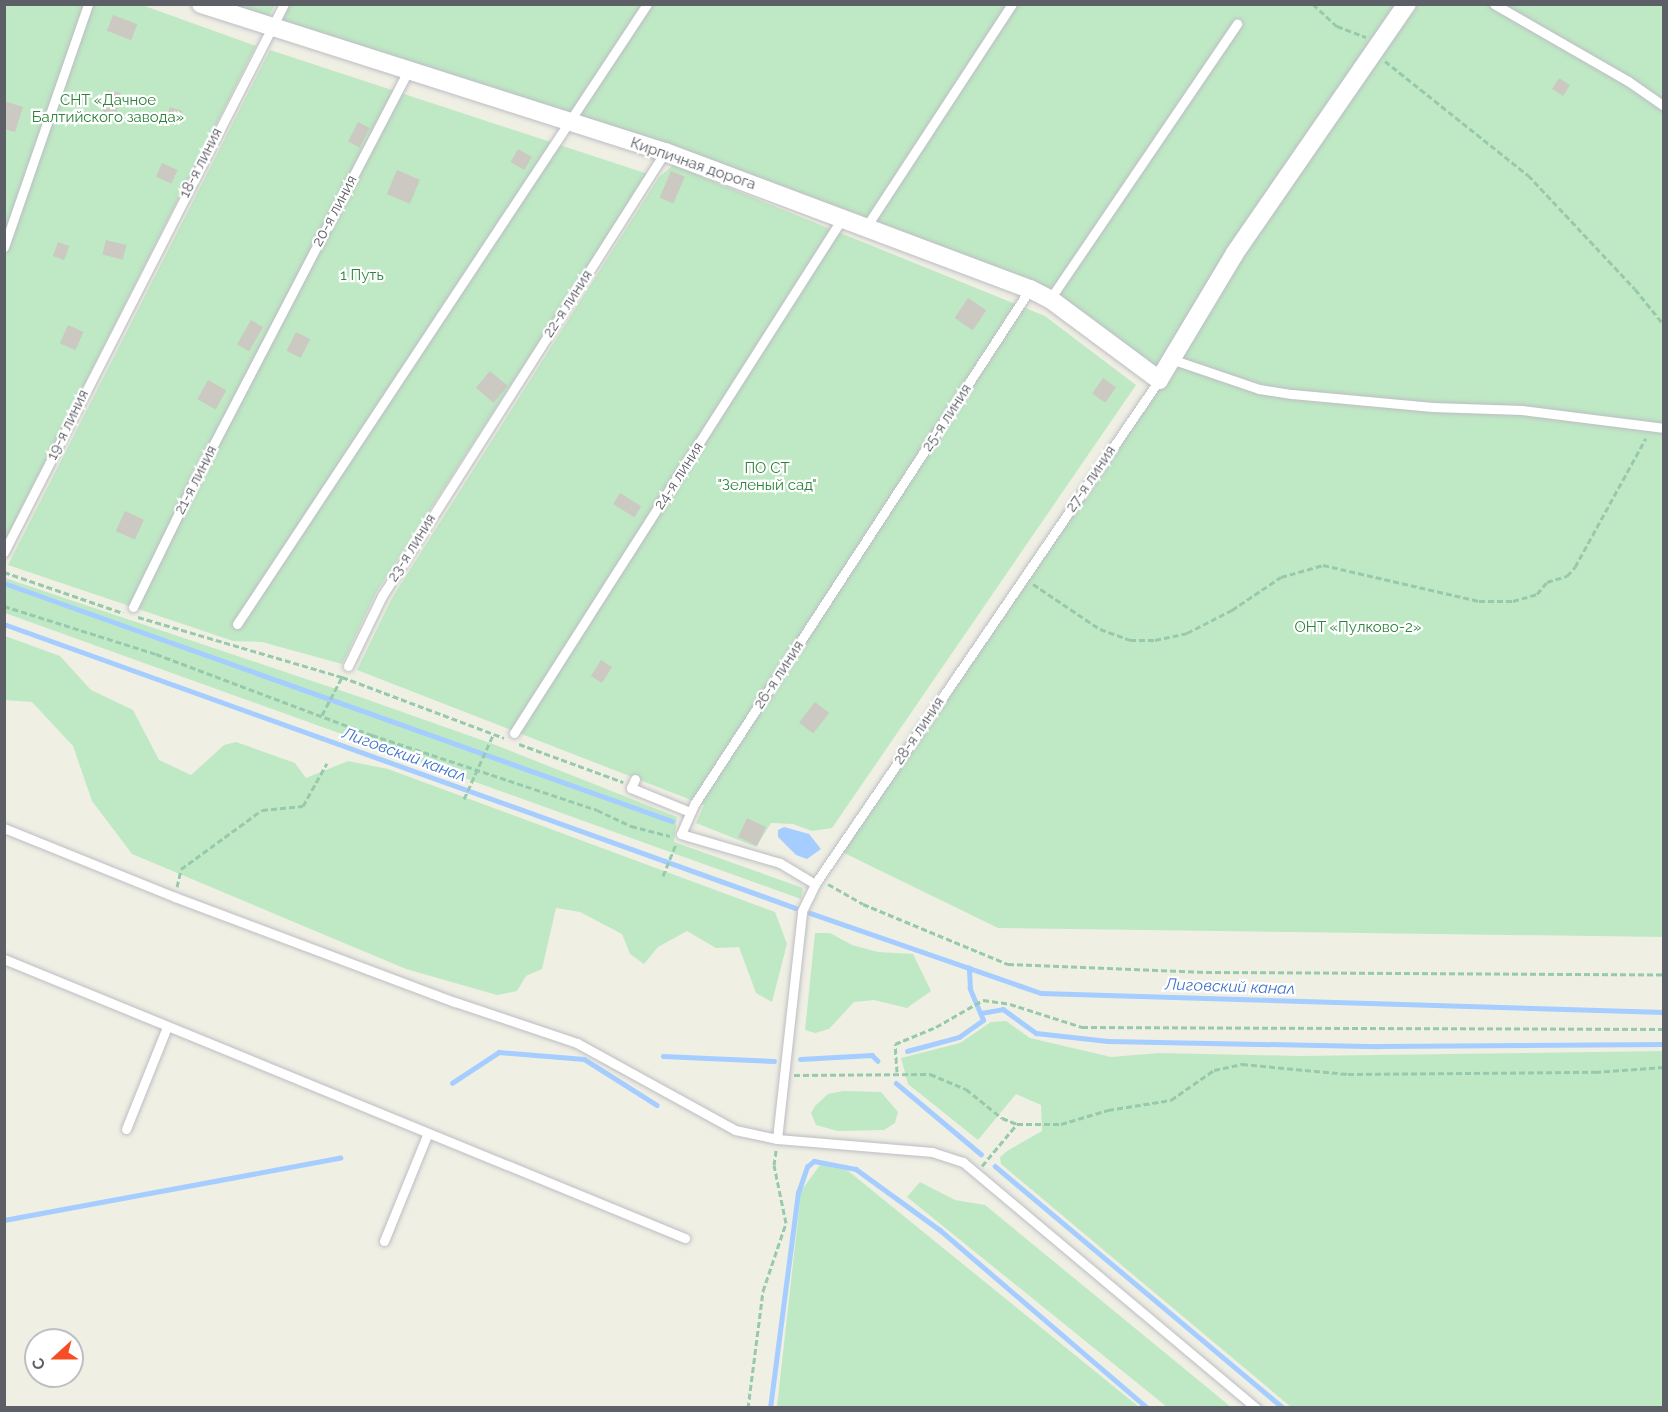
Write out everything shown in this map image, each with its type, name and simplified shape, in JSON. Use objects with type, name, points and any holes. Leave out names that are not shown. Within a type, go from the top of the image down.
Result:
[{"type":"street","name":"Кирпичная дорога","points":[[201,4],[665,152],[1030,289],[1050,299],[1159,380]]},
{"type":"street","points":[[1159,380],[1235,254],[1375,47],[1407,4]]},
{"type":"lane","points":[[4,247],[88,4]]},
{"type":"lane","name":"18-я линия","points":[[131,299],[270,26],[284,4]]},
{"type":"lane","points":[[237,624],[647,4]]},
{"type":"lane","points":[[866,227],[1012,4]]},
{"type":"lane","points":[[1494,4],[1628,81],[1664,106]]},
{"type":"lane","points":[[1050,299],[1237,24]]},
{"type":"lane","name":"20-я линия","points":[[261,353],[409,69]]},
{"type":"lane","name":"22-я линия","points":[[484,434],[653,175],[665,152]]},
{"type":"lane","name":"24-я линия","points":[[513,733],[843,218]]},
{"type":"lane","name":"25-я линия","points":[[862,548],[1030,289]]},
{"type":"lane","name":"19-я линия","points":[[4,552],[131,299]]},
{"type":"lane","name":"21-я линия","points":[[134,608],[261,353]]},
{"type":"lane","points":[[1171,359],[1259,389],[1281,393],[1400,405],[1522,410],[1653,429],[1664,428]]},
{"type":"lane","name":"27-я линия","points":[[1023,578],[1159,380]]},
{"type":"lane","name":"23-я линия","points":[[348,666],[382,596],[484,434]]},
{"type":"lane","name":"26-я линия","points":[[681,834],[695,803],[862,548]]},
{"type":"lane","name":"28-я линия","points":[[777,1139],[802,911],[815,884],[1023,578]]},
{"type":"lane","points":[[635,779],[631,788],[690,812]]},
{"type":"lane","points":[[4,828],[175,897],[454,1002],[577,1043],[735,1130],[777,1139],[932,1152],[963,1162],[1256,1407]]},
{"type":"lane","points":[[681,834],[780,863],[815,884]]},
{"type":"lane","points":[[4,959],[427,1135],[685,1238]]},
{"type":"lane","points":[[126,1129],[167,1027]]},
{"type":"lane","points":[[384,1241],[427,1135]]},
{"type":"path","points":[[1313,4],[1337,26],[1375,47],[1528,175],[1635,289],[1664,325]]},
{"type":"path","points":[[1023,578],[1100,629],[1130,640],[1164,639],[1187,633],[1232,610],[1281,577],[1323,565],[1479,601],[1513,601],[1537,594],[1547,582],[1567,576],[1575,567],[1641,445],[1653,429]]},
{"type":"path","points":[[4,572],[233,648],[260,650],[342,677],[622,782],[631,788]]},
{"type":"path","points":[[4,606],[156,654],[477,770],[597,810],[631,826],[669,836],[681,834]]},
{"type":"path","points":[[322,715],[339,683]]},
{"type":"path","points":[[464,799],[493,735]]},
{"type":"path","points":[[175,897],[181,869],[262,810],[303,806],[327,763]]},
{"type":"path","points":[[663,876],[674,849]]},
{"type":"path","points":[[815,884],[830,884],[863,904],[1008,964],[1206,972],[1664,974]]},
{"type":"path","points":[[897,1072],[895,1044],[936,1027],[983,1000],[1011,1004],[1082,1028],[1664,1029]]},
{"type":"path","points":[[785,1076],[897,1072],[950,1079],[1002,1118],[1017,1124],[1061,1124],[1119,1107],[1171,1100],[1214,1070],[1242,1064],[1348,1074],[1594,1072],[1664,1068]]},
{"type":"path","points":[[975,1173],[1017,1124]]},
{"type":"path","points":[[748,1407],[763,1291],[786,1223],[774,1165],[777,1139]]},
{"type":"green space","name":"ОНТ «Пулково-2»","points":[[283,4],[1663,5],[1663,937],[998,928],[838,850],[1159,380],[1050,299],[866,227],[270,26]]},
{"type":"green space","name":"СНТ «Дачное Балтийского завода»","points":[[5,5],[142,5],[256,46],[5,541]]},
{"type":"green space","points":[[223,5],[275,5],[267,19]]},
{"type":"green space","name":"1 Путь","points":[[270,50],[648,174],[377,591],[342,664],[262,642],[233,641],[8,565]]},
{"type":"green space","name":"ПО СТ \"Зеленый сад\"","points":[[673,165],[1045,316],[1136,385],[832,828],[812,831],[793,824],[771,823],[756,847],[696,823],[704,805],[357,670],[392,598],[659,177]]},
{"type":"green space","points":[[5,578],[493,744],[677,817],[674,842],[803,888],[801,899],[5,613]]},
{"type":"green space","points":[[5,636],[60,656],[91,690],[133,710],[159,760],[191,775],[224,745],[236,742],[295,763],[306,778],[348,761],[388,769],[775,912],[787,944],[772,1002],[756,993],[739,947],[716,948],[687,931],[658,947],[644,964],[630,954],[622,934],[580,912],[556,908],[542,969],[526,976],[517,991],[497,995],[406,969],[132,854],[92,801],[73,746],[32,702],[5,700]]},
{"type":"green space","points":[[815,933],[830,933],[852,945],[878,952],[913,954],[931,991],[907,1008],[874,1000],[854,1002],[829,1029],[815,1033],[805,1030]]},
{"type":"green space","points":[[1006,1021],[1030,1038],[1111,1057],[1159,1053],[1300,1056],[1663,1051],[1663,1407],[1291,1407],[1001,1164],[1000,1157],[1007,1151],[1042,1131],[1041,1105],[1016,1094],[978,1140],[908,1084],[901,1058],[960,1043],[991,1022]]},
{"type":"green space","points":[[843,1091],[881,1092],[898,1112],[895,1123],[884,1130],[838,1131],[816,1125],[811,1113],[815,1106],[828,1094]]},
{"type":"green space","points":[[820,1165],[847,1170],[1139,1407],[777,1407],[801,1191]]},
{"type":"green space","points":[[920,1182],[955,1200],[985,1205],[1231,1407],[1167,1407],[907,1197]]},
{"type":"water","points":[[784,827],[809,834],[821,849],[807,859],[796,855],[778,837],[778,830]]},
{"type":"building","points":[[113,15],[137,24],[131,40],[107,31]]},
{"type":"building","points":[[1559,78],[1570,85],[1563,96],[1552,89]]},
{"type":"building","points":[[107,90],[121,93],[115,117],[102,114]]},
{"type":"building","points":[[4,101],[23,107],[15,132],[4,129]]},
{"type":"building","points":[[170,107],[182,111],[178,125],[165,121]]},
{"type":"building","points":[[358,122],[370,128],[360,148],[348,142]]},
{"type":"building","points":[[518,149],[532,157],[524,170],[510,162]]},
{"type":"building","points":[[162,163],[178,170],[171,184],[156,177]]},
{"type":"building","points":[[397,170],[420,180],[410,204],[387,194]]},
{"type":"building","points":[[671,171],[685,177],[673,204],[660,198]]},
{"type":"building","points":[[106,240],[126,245],[123,260],[102,255]]},
{"type":"building","points":[[58,242],[69,246],[64,260],[53,256]]},
{"type":"building","points":[[968,298],[986,310],[973,330],[955,318]]},
{"type":"building","points":[[251,320],[263,327],[249,351],[237,344]]},
{"type":"building","points":[[68,325],[84,332],[75,350],[60,343]]},
{"type":"building","points":[[296,332],[310,339],[301,358],[286,351]]},
{"type":"building","points":[[490,371],[508,386],[493,403],[476,388]]},
{"type":"building","points":[[1103,378],[1116,387],[1105,403],[1092,394]]},
{"type":"building","points":[[208,380],[226,390],[216,409],[197,399]]},
{"type":"building","points":[[620,493],[641,506],[634,517],[613,504]]},
{"type":"building","points":[[125,511],[144,520],[135,540],[116,531]]},
{"type":"building","points":[[601,660],[612,667],[602,683],[591,676]]},
{"type":"building","points":[[815,702],[829,713],[813,734],[799,722]]},
{"type":"building","points":[[747,818],[766,827],[757,846],[738,837]]},
{"type":"waterway","points":[[4,583],[672,821]]},
{"type":"waterway","name":"Лиговский канал","points":[[4,624],[796,908]]},
{"type":"waterway","name":"Лиговский канал","points":[[810,913],[1041,993],[1664,1012]]},
{"type":"waterway","points":[[907,1051],[959,1037],[983,1020],[970,989],[969,968]]},
{"type":"waterway","points":[[981,1013],[1003,1009],[1036,1033],[1108,1041],[1379,1046],[1664,1044]]},
{"type":"waterway","points":[[452,1083],[499,1052],[584,1059],[657,1105]]},
{"type":"waterway","points":[[800,1059],[872,1055],[878,1061]]},
{"type":"waterway","points":[[663,1056],[774,1061]]},
{"type":"waterway","points":[[896,1083],[981,1154]]},
{"type":"waterway","points":[[4,1220],[340,1158]]},
{"type":"waterway","points":[[770,1408],[798,1193],[807,1167],[814,1161],[856,1169],[940,1230],[1148,1408]]},
{"type":"waterway","points":[[995,1166],[1283,1408]]}]
